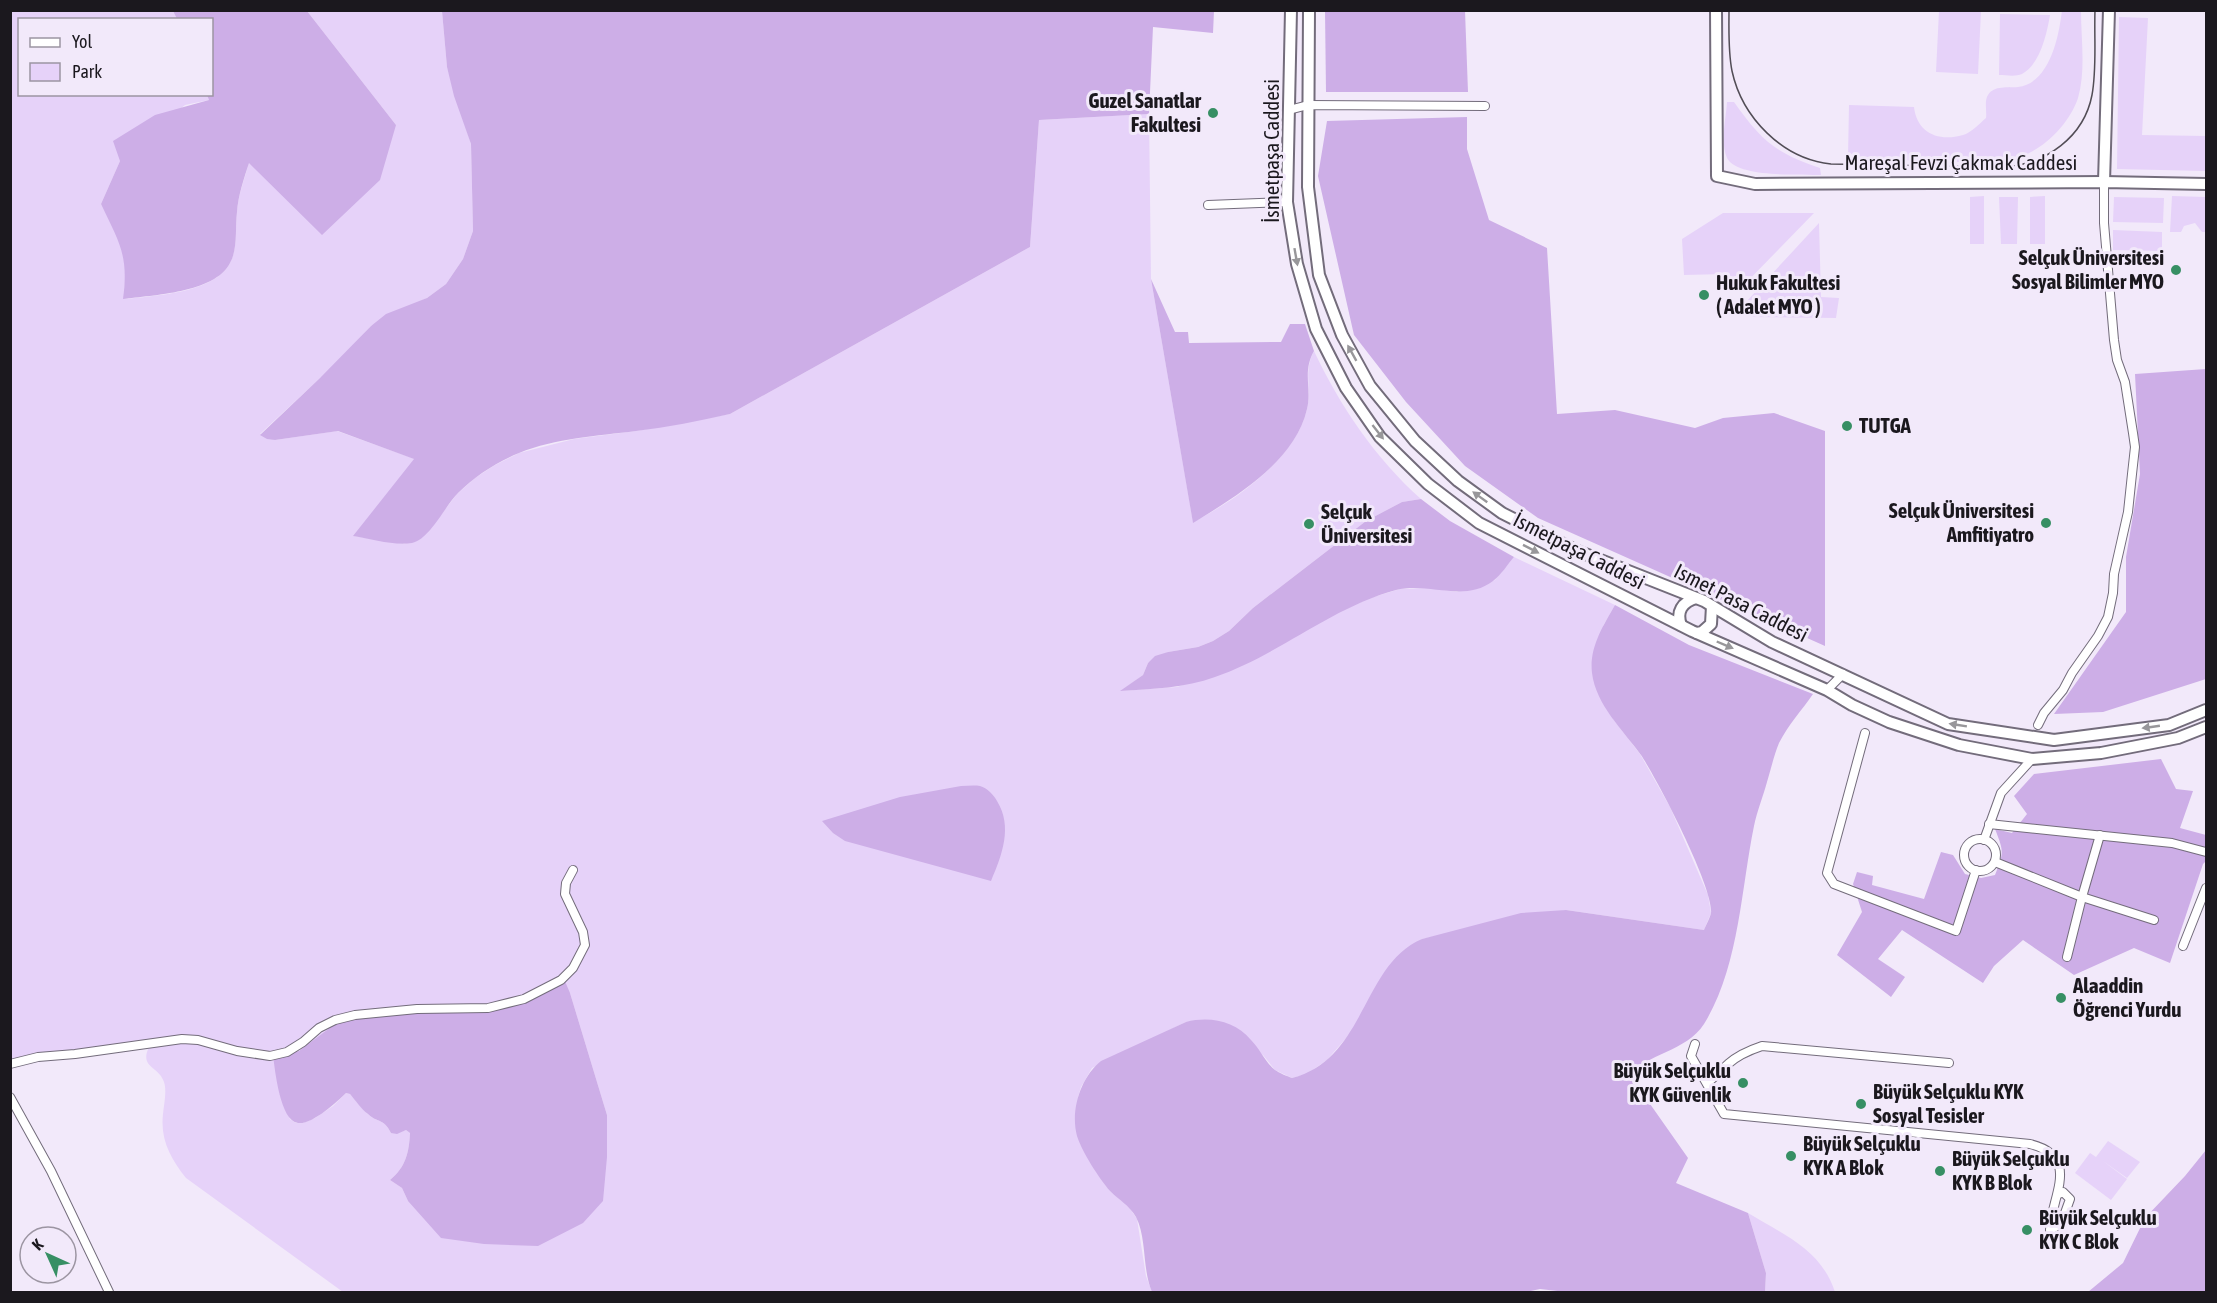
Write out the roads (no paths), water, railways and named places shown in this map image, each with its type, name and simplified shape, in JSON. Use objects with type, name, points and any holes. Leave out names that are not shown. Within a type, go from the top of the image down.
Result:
[{"type":"main road","name":"İsmetpaşa Caddesi","points":[[1291,10],[1287,202],[1297,264],[1316,328],[1346,388],[1380,437],[1428,484],[1479,523],[1697,633],[1827,690],[1852,705],[1889,722],[1959,745],[2032,759],[2112,751],[2178,738],[2206,727]]},
{"type":"main road","name":"Ismet Pasa Caddesi","points":[[1309,10],[1308,187],[1319,275],[1342,335],[1370,386],[1415,441],[1458,481],[1502,513],[1575,550],[1696,598],[1772,642],[1948,724],[2055,740],[2169,725],[2206,710]]},
{"type":"main road","name":"Mareşal Fevzi Çakmak Caddesi","points":[[1716,10],[1717,176],[1755,184],[2104,182],[2206,184]]},
{"type":"main road","points":[[2104,182],[2109,10]]},
{"type":"main road","points":[[1681,625],[1678,619],[1680,608],[1696,598]]},
{"type":"main road","points":[[1697,633],[1702,632],[1711,624],[1712,606]]},
{"type":"street","points":[[1289,110],[1308,105],[1485,106]]},
{"type":"street","points":[[2038,725],[2044,713],[2063,690],[2108,617],[2133,474],[2135,447],[2125,382],[2117,360],[2114,340],[2104,223],[2104,182]]},
{"type":"street","points":[[1208,205],[1287,202]]},
{"type":"street","points":[[1827,690],[1843,674]]},
{"type":"street","points":[[1865,733],[1827,873],[1834,884],[1956,932],[1976,870]]},
{"type":"street","points":[[1984,840],[2001,793],[2032,759]]},
{"type":"street","points":[[1989,824],[2172,843],[2206,852]]},
{"type":"street","points":[[2067,957],[2100,835]]},
{"type":"street","points":[[1984,840],[1994,848],[1995,862],[1986,870],[1976,870],[1965,860],[1965,850],[1973,841],[1984,840]]},
{"type":"street","points":[[1995,862],[2082,897],[2154,920]]},
{"type":"street","points":[[10,1064],[38,1057],[182,1039],[198,1040],[255,1055],[270,1056],[287,1052],[327,1024],[355,1015],[417,1009],[488,1008],[524,999],[561,980],[573,968],[585,945],[583,932],[565,894],[566,884],[573,870]]},
{"type":"street","points":[[2183,946],[2206,888]]},
{"type":"street","points":[[1695,1044],[1691,1056],[1724,1114],[2030,1144],[2045,1148],[2055,1156],[2061,1178],[2059,1194]]},
{"type":"street","points":[[1707,1083],[1728,1063],[1747,1051],[1762,1046],[1948,1063]]},
{"type":"street","points":[[10,1097],[51,1171],[109,1293]]},
{"type":"tram line","points":[[1729,10],[1730,56],[1737,88],[1745,104],[1767,133],[1796,154],[1831,164],[2005,167],[2020,165],[2048,154],[2061,146],[2081,124],[2088,110],[2094,85],[2095,10]]},
{"type":"place","name":"Guzel Sanatlar Fakultesi","points":[[1213,113]]},
{"type":"place","name":"Selçuk Üniversitesi Sosyal Bilimler MYO","points":[[2176,270]]},
{"type":"place","name":"Hukuk Fakultesi ( Adalet MYO )","points":[[1704,295]]},
{"type":"place","name":"TUTGA","points":[[1847,426]]},
{"type":"place","name":"Selçuk Üniversitesi Amfitiyatro","points":[[2046,523]]},
{"type":"place","name":"Selçuk Üniversitesi","points":[[1309,524]]},
{"type":"place","name":"Alaaddin Öğrenci Yurdu","points":[[2061,998]]},
{"type":"place","name":"Büyük Selçuklu KYK Güvenlik","points":[[1743,1083]]},
{"type":"place","name":"Büyük Selçuklu KYK Sosyal Tesisler","points":[[1861,1104]]},
{"type":"place","name":"Büyük Selçuklu KYK A Blok","points":[[1791,1156]]},
{"type":"place","name":"Büyük Selçuklu KYK B Blok","points":[[1940,1171]]},
{"type":"place","name":"Büyük Selçuklu KYK C Blok","points":[[2027,1230]]}]
